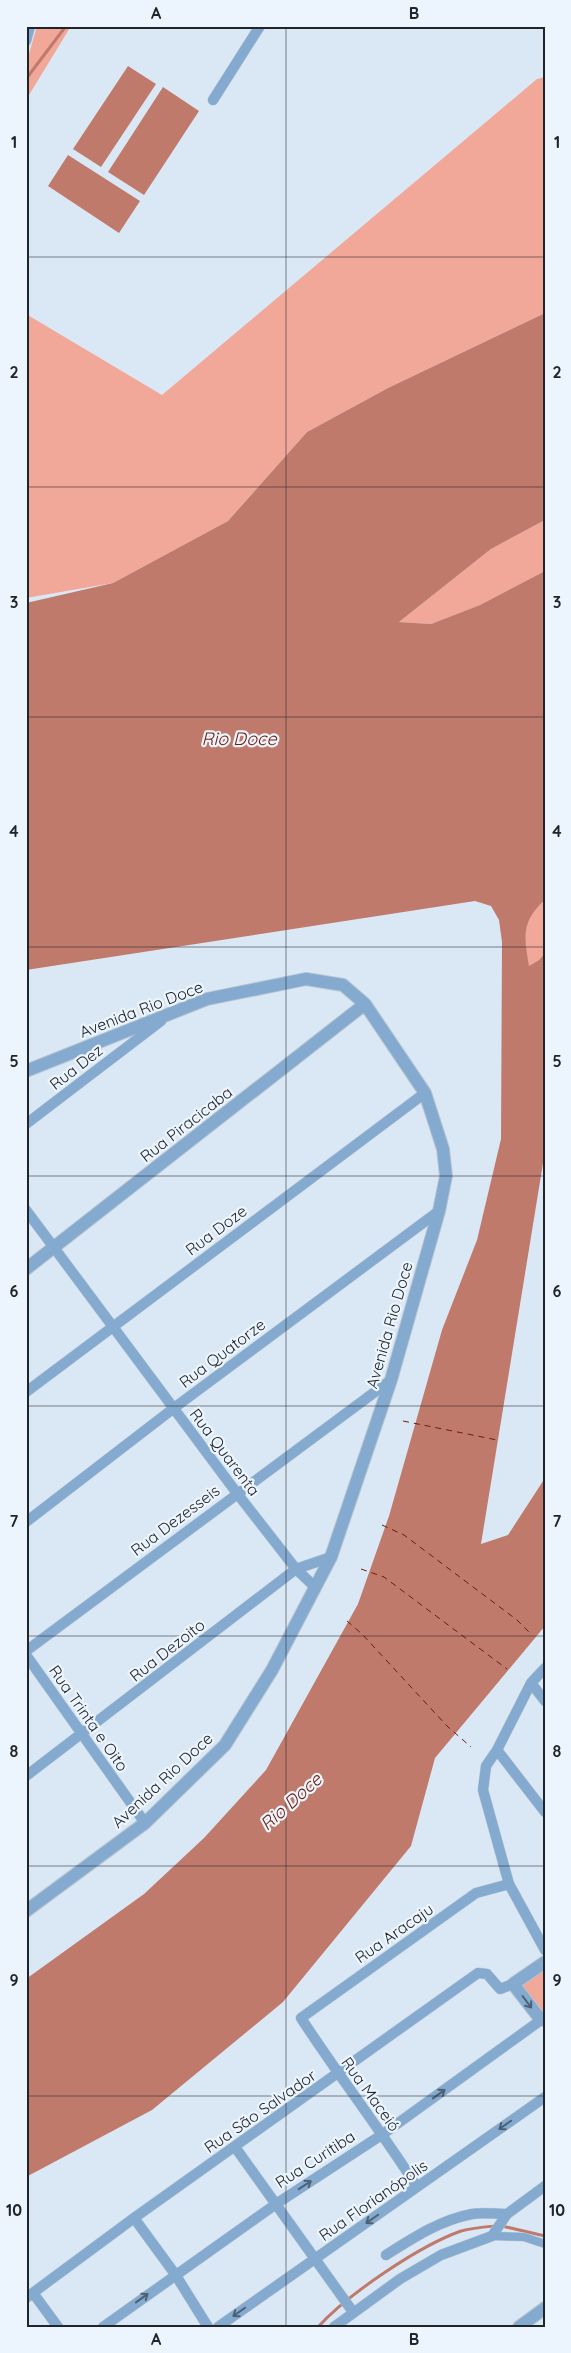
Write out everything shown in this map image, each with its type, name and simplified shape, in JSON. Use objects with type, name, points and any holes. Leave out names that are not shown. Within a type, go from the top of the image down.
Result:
[{"type":"street","points":[[26,41],[30,26]]},
{"type":"street","points":[[213,100],[260,26]]},
{"type":"street","name":"Avenida Rio Doce","points":[[26,1071],[207,999],[306,979],[343,984],[365,1004],[425,1093],[443,1149],[446,1176],[439,1211],[391,1380],[331,1557],[272,1670],[225,1745],[145,1823],[26,1911]]},
{"type":"street","name":"Rua Piracicaba","points":[[26,1269],[365,1004]]},
{"type":"street","name":"Rua Dez","points":[[26,1124],[167,1015]]},
{"type":"street","name":"Rua Doze","points":[[26,1392],[425,1093]]},
{"type":"street","name":"Rua Quarenta","points":[[26,1210],[236,1492],[296,1568],[315,1588]]},
{"type":"street","name":"Rua Quatorze","points":[[26,1522],[174,1408],[439,1211]]},
{"type":"street","name":"Rua Dezesseis","points":[[26,1651],[236,1492],[391,1380]]},
{"type":"street","name":"Rua Dezoito","points":[[26,1776],[296,1568],[331,1557]]},
{"type":"street","name":"Rua Trinta e Oito","points":[[26,1655],[145,1823]]},
{"type":"street","points":[[545,1668],[531,1683],[497,1750],[486,1766],[483,1790],[509,1884],[545,1950]]},
{"type":"street","points":[[531,1683],[545,1701]]},
{"type":"street","points":[[497,1750],[545,1812]]},
{"type":"street","name":"Rua Aracaju","points":[[301,2018],[476,1893],[509,1884]]},
{"type":"street","points":[[543,2018],[513,1984],[545,1962]]},
{"type":"street","name":"Rua São Salvador","points":[[30,2295],[134,2218],[338,2075],[478,1973],[487,1974],[500,1989],[513,1984]]},
{"type":"street","name":"Rua Maceió","points":[[301,2018],[338,2075],[383,2134],[417,2187]]},
{"type":"street","name":"Rua Curitiba","points":[[103,2327],[276,2204],[383,2134],[543,2018]]},
{"type":"street","name":"Rua Florianópolis","points":[[218,2327],[545,2097]]},
{"type":"street","points":[[235,2147],[353,2312]]},
{"type":"street","points":[[492,2236],[507,2214],[545,2186]]},
{"type":"street","points":[[386,2255],[421,2233],[450,2220],[473,2214],[507,2214]]},
{"type":"street","points":[[134,2218],[175,2274],[208,2327]]},
{"type":"street","points":[[334,2327],[400,2279],[441,2255],[492,2236],[524,2237],[545,2244]]},
{"type":"street","points":[[30,2295],[58,2327]]},
{"type":"street","points":[[519,2327],[545,2308]]},
{"type":"shaded area","points":[[37,26],[71,26],[26,100],[26,64]]},
{"type":"shaded area","points":[[545,77],[545,313],[388,388],[307,432],[228,521],[113,583],[26,598],[26,314],[162,395],[537,79]]},
{"type":"shaded area","points":[[545,520],[545,571],[480,605],[431,624],[399,622],[491,549]]},
{"type":"shaded area","points":[[545,900],[545,953],[539,960],[528,967],[525,947],[526,930],[531,915]]},
{"type":"shaded area","points":[[545,1968],[545,2012],[542,2014],[521,1985]]},
{"type":"water","points":[[128,66],[156,84],[101,167],[73,149]]},
{"type":"water","points":[[163,87],[199,111],[144,195],[108,172]]},
{"type":"water","points":[[68,155],[140,201],[119,233],[48,186]]},
{"type":"water","name":"Rio Doce","points":[[545,313],[545,520],[491,549],[399,622],[431,624],[480,605],[545,571],[545,900],[528,922],[526,946],[529,966],[539,960],[545,953],[545,1151],[481,1544],[508,1535],[545,1478],[545,1626],[435,1758],[411,1846],[283,2002],[152,2110],[26,2177],[26,1979],[144,1894],[204,1838],[266,1770],[358,1604],[389,1516],[442,1330],[477,1240],[501,1139],[502,942],[499,920],[491,906],[475,901],[26,970],[26,603],[113,583],[228,521],[307,432],[388,388]]},
{"type":"waterway","points":[[26,79],[66,26]]},
{"type":"waterway","points":[[318,2327],[347,2300],[405,2259],[461,2231],[495,2226]]},
{"type":"waterway","points":[[502,2226],[545,2236]]},
{"type":"ferry route","points":[[403,1421],[497,1440]]},
{"type":"ferry route","points":[[382,1525],[404,1535],[517,1620],[532,1635]]},
{"type":"ferry route","points":[[361,1569],[384,1577],[507,1669]]},
{"type":"ferry route","points":[[347,1621],[362,1634],[447,1726],[471,1747]]}]
